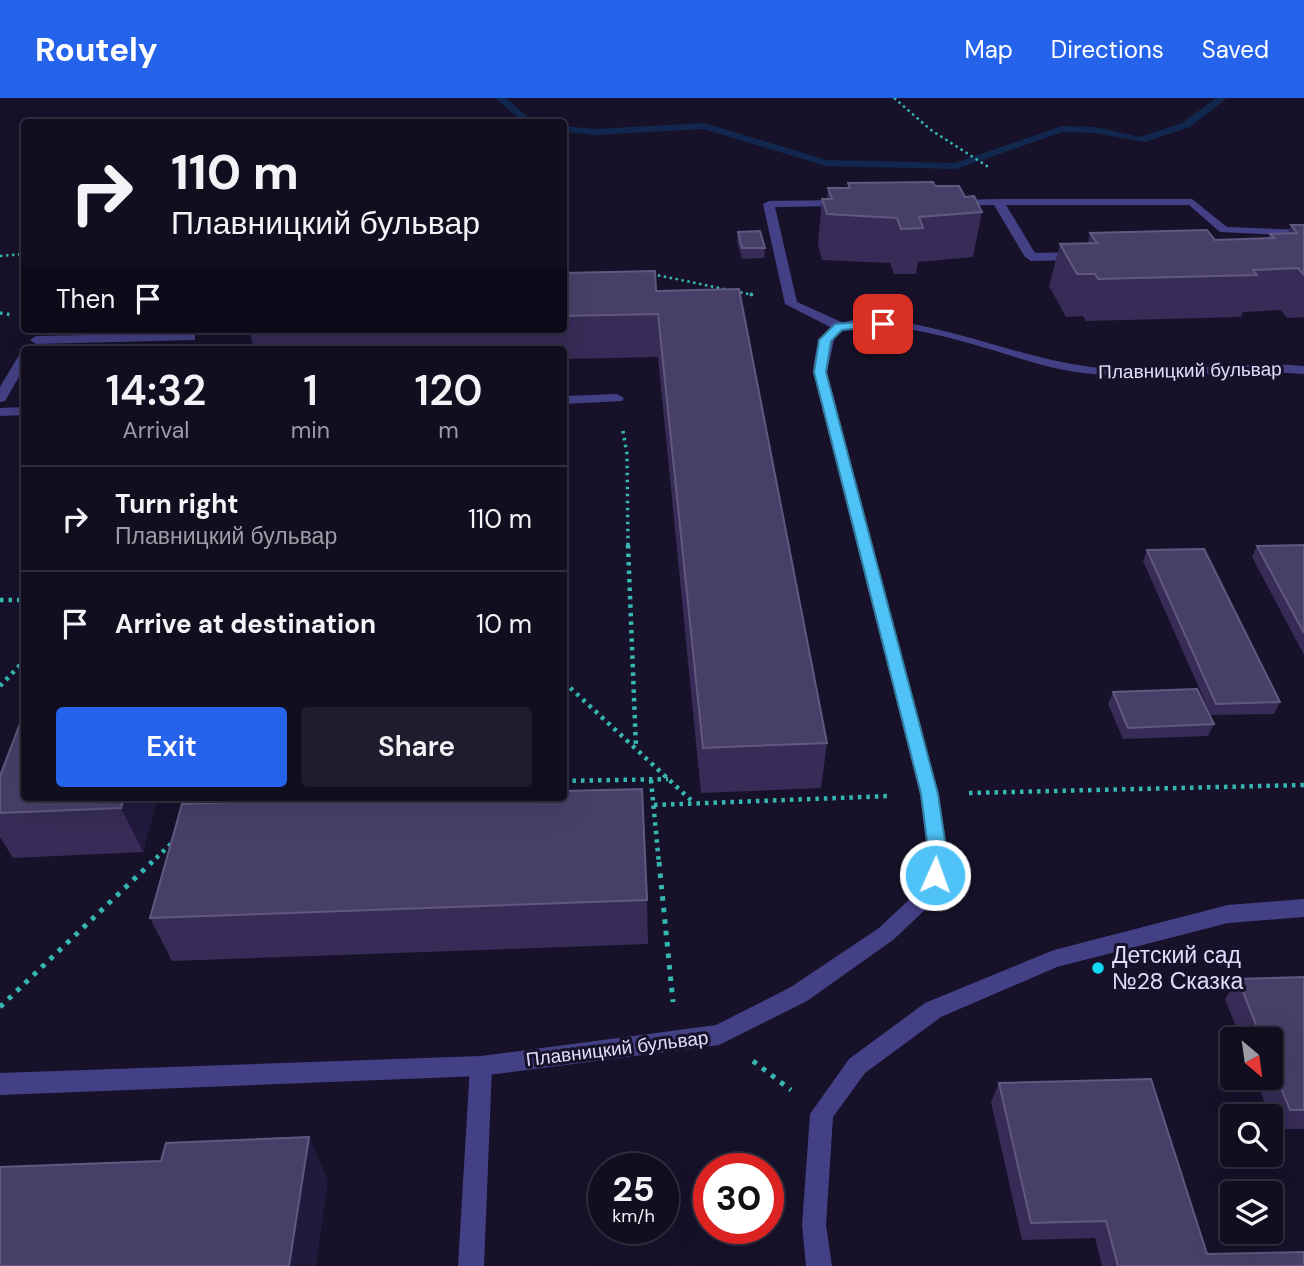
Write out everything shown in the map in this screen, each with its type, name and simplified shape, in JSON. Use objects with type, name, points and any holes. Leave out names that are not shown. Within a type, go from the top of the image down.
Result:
[{"type":"street","points":[[998,202],[1031,257],[1099,255]]},
{"type":"street","points":[[944,203],[1192,202],[1224,230],[1304,234]]},
{"type":"street","points":[[839,326],[791,304],[769,204],[863,203]]},
{"type":"street","points":[[1271,245],[1304,234]]},
{"type":"street","name":"Плавницкий бульвар","points":[[0,1084],[481,1066],[719,1035],[799,993],[886,934],[920,902],[935,875],[936,841],[929,794],[820,372],[825,340],[839,326],[866,323],[899,325],[942,333],[1064,367],[1110,374],[1304,370]]},
{"type":"street","points":[[34,340],[192,339]]},
{"type":"street","points":[[0,398],[21,363]]},
{"type":"street","points":[[567,400],[617,398]]},
{"type":"street","points":[[0,412],[21,411]]},
{"type":"street","points":[[820,1266],[814,1225],[822,1114],[857,1066],[933,1010],[1054,959],[1228,914],[1304,908]]},
{"type":"street","points":[[471,1266],[481,1066]]},
{"type":"path","points":[[894,98],[931,130],[989,167]]},
{"type":"path","points":[[0,256],[21,254]]},
{"type":"path","points":[[650,274],[663,274],[791,304]]},
{"type":"path","points":[[617,398],[627,454],[629,624],[636,748]]},
{"type":"path","points":[[0,600],[21,600]]},
{"type":"path","points":[[0,686],[21,664]]},
{"type":"path","points":[[567,685],[694,803]]},
{"type":"path","points":[[567,782],[669,779]]},
{"type":"path","points":[[651,780],[677,1041]]},
{"type":"path","points":[[654,805],[929,794],[1304,785]]},
{"type":"path","points":[[214,806],[225,801]]},
{"type":"path","points":[[0,1007],[178,838]]},
{"type":"path","points":[[719,1035],[822,1114]]},
{"type":"building","points":[[933,182],[935,186],[959,186],[965,197],[974,196],[982,212],[919,217],[923,228],[901,229],[897,218],[827,214],[822,199],[832,199],[828,188],[850,188],[848,183]]},
{"type":"building","points":[[1291,225],[1304,225],[1304,275],[1298,268],[1253,270],[1257,275],[1098,279],[1095,274],[1077,274],[1060,244],[1097,243],[1090,233],[1207,230],[1215,240],[1274,238],[1270,234],[1297,233]]},
{"type":"building","points":[[760,231],[765,248],[742,248],[738,232]]},
{"type":"building","points":[[655,271],[656,291],[739,289],[827,743],[703,748],[658,314],[567,316],[567,273]]},
{"type":"building","points":[[1304,545],[1304,633],[1257,546]]},
{"type":"building","points":[[1204,549],[1280,702],[1216,704],[1147,550]]},
{"type":"building","points":[[1197,689],[1214,724],[1128,728],[1113,692]]},
{"type":"building","points":[[21,721],[21,801],[123,801],[121,808],[0,813],[0,776]]},
{"type":"building","points":[[642,789],[647,900],[150,918],[182,804],[270,801],[567,801],[567,791]]},
{"type":"building","points":[[1304,977],[1304,1110],[1290,1110],[1282,1090],[1283,1027],[1257,1027],[1238,979]]},
{"type":"building","points":[[1151,1079],[1207,1254],[1304,1252],[1304,1266],[1118,1266],[1106,1221],[1031,1223],[999,1083]]},
{"type":"building","points":[[309,1137],[289,1266],[0,1266],[0,1167],[161,1161],[166,1143]]},
{"type":"waterway","points":[[500,98],[525,119]]},
{"type":"waterway","points":[[567,129],[595,132],[704,126],[826,163],[956,166],[1062,129],[1095,130],[1141,140],[1186,125],[1222,98]]},
{"type":"place","name":"Детский сад №28 Сказка","points":[[1098,968]]},
{"type":"route","points":[[883,324],[839,326],[825,340],[820,372],[929,794],[936,841],[935,875]]}]
